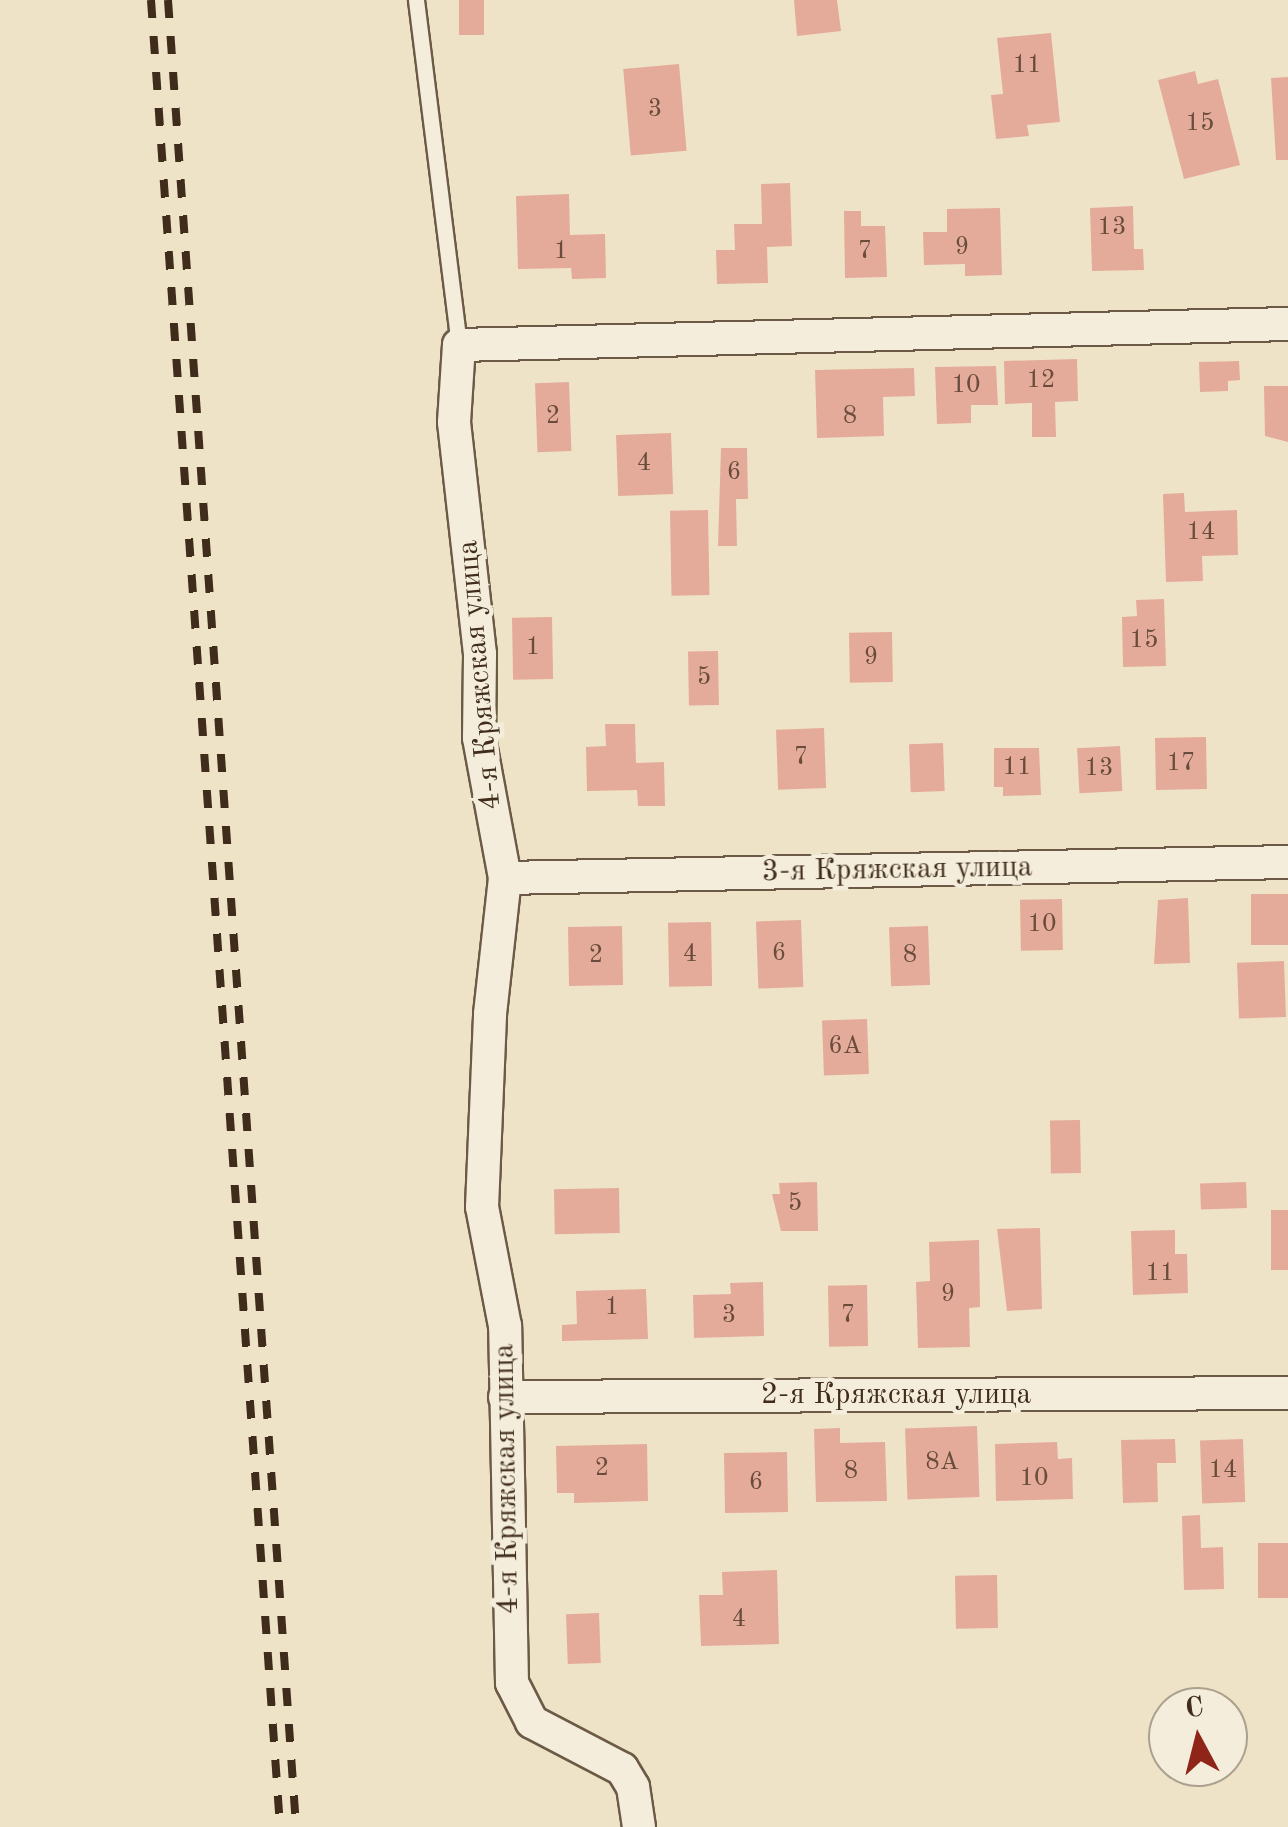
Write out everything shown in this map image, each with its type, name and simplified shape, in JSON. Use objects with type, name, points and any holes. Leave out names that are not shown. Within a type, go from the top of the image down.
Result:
[{"type":"street","points":[[459,345],[1288,324]]},
{"type":"street","name":"4-я Кряжская улица","points":[[459,345],[454,422],[480,654],[480,738],[505,878],[490,1014],[482,1206],[506,1326],[504,1397],[512,1683],[532,1722],[622,1769],[633,1787],[639,1827]]},
{"type":"street","name":"3-я Кряжская улица","points":[[505,878],[1288,862]]},
{"type":"street","name":"2-я Кряжская улица","points":[[504,1397],[1288,1393]]},
{"type":"lane","points":[[416,0],[459,345]]},
{"type":"building","points":[[459,0],[484,0],[484,35],[459,35]]},
{"type":"building","points":[[794,0],[837,0],[841,31],[797,36]]},
{"type":"building","points":[[1051,33],[1060,122],[1027,125],[1029,136],[996,139],[991,95],[1003,94],[997,38]]},
{"type":"building","points":[[679,64],[687,151],[631,156],[623,69]]},
{"type":"building","points":[[1195,71],[1198,84],[1218,79],[1240,165],[1184,179],[1158,80]]},
{"type":"building","points":[[1288,77],[1288,160],[1276,160],[1271,78]]},
{"type":"building","points":[[790,183],[792,246],[767,247],[768,283],[717,284],[716,250],[735,250],[734,224],[762,224],[761,184]]},
{"type":"building","points":[[569,194],[570,235],[605,234],[606,278],[572,279],[571,268],[518,269],[516,196]]},
{"type":"building","points":[[1133,206],[1134,249],[1143,249],[1144,270],[1092,271],[1090,208]]},
{"type":"building","points":[[1000,208],[1002,275],[965,276],[965,264],[924,265],[923,232],[947,232],[947,209]]},
{"type":"building","points":[[844,211],[861,211],[861,226],[885,226],[887,277],[845,278]]},
{"type":"building","points":[[1077,359],[1078,401],[1055,402],[1056,437],[1032,437],[1032,403],[1005,404],[1004,361]]},
{"type":"building","points":[[1239,361],[1240,380],[1228,381],[1228,391],[1200,392],[1199,362]]},
{"type":"building","points":[[996,366],[998,405],[971,405],[971,423],[937,424],[935,367]]},
{"type":"building","points":[[914,368],[915,396],[883,397],[884,436],[817,438],[815,370]]},
{"type":"building","points":[[569,382],[571,451],[537,452],[535,383]]},
{"type":"building","points":[[1264,386],[1288,386],[1288,442],[1265,436]]},
{"type":"building","points":[[671,433],[673,494],[618,496],[616,435]]},
{"type":"building","points":[[721,448],[747,448],[748,499],[736,499],[737,546],[718,546]]},
{"type":"building","points":[[1184,493],[1185,512],[1237,510],[1238,555],[1202,556],[1203,581],[1166,582],[1163,494]]},
{"type":"building","points":[[708,510],[709,595],[671,596],[670,511]]},
{"type":"building","points":[[1164,599],[1166,666],[1123,667],[1122,617],[1137,616],[1136,600]]},
{"type":"building","points":[[552,617],[553,679],[513,680],[512,618]]},
{"type":"building","points":[[892,632],[893,682],[850,683],[849,633]]},
{"type":"building","points":[[718,651],[719,705],[689,706],[688,652]]},
{"type":"building","points":[[605,724],[635,724],[636,763],[664,762],[665,806],[638,806],[637,790],[587,791],[586,747],[606,746]]},
{"type":"building","points":[[824,728],[826,788],[778,790],[776,730]]},
{"type":"building","points":[[1206,737],[1207,789],[1156,790],[1155,738]]},
{"type":"building","points":[[943,743],[945,791],[911,792],[909,744]]},
{"type":"building","points":[[1120,746],[1122,791],[1079,793],[1077,748]]},
{"type":"building","points":[[994,748],[1039,748],[1041,795],[1003,796],[1003,787],[994,787]]},
{"type":"building","points":[[1251,894],[1288,894],[1288,945],[1251,945]]},
{"type":"building","points":[[1188,898],[1190,963],[1154,964],[1158,900]]},
{"type":"building","points":[[1062,899],[1063,950],[1021,951],[1020,900]]},
{"type":"building","points":[[801,920],[803,987],[758,989],[756,922]]},
{"type":"building","points":[[711,922],[712,986],[669,987],[668,923]]},
{"type":"building","points":[[622,926],[623,985],[569,986],[568,927]]},
{"type":"building","points":[[928,926],[930,985],[891,986],[889,927]]},
{"type":"building","points":[[1284,961],[1286,1017],[1239,1019],[1237,963]]},
{"type":"building","points":[[867,1019],[869,1074],[824,1076],[822,1021]]},
{"type":"building","points":[[1080,1120],[1081,1173],[1051,1174],[1050,1121]]},
{"type":"building","points":[[817,1182],[818,1231],[781,1231],[772,1194],[780,1194],[779,1183]]},
{"type":"building","points":[[1246,1182],[1247,1208],[1201,1210],[1200,1184]]},
{"type":"building","points":[[619,1188],[620,1233],[555,1234],[554,1189]]},
{"type":"building","points":[[1271,1210],[1288,1210],[1288,1270],[1271,1270]]},
{"type":"building","points":[[1040,1228],[1042,1309],[1007,1311],[997,1229]]},
{"type":"building","points":[[1175,1230],[1175,1254],[1187,1254],[1188,1293],[1133,1295],[1131,1231]]},
{"type":"building","points":[[979,1240],[980,1307],[969,1308],[970,1347],[918,1348],[916,1282],[930,1281],[929,1242]]},
{"type":"building","points":[[763,1282],[764,1336],[694,1338],[693,1295],[731,1294],[730,1283]]},
{"type":"building","points":[[867,1285],[868,1346],[829,1347],[828,1286]]},
{"type":"building","points":[[646,1289],[648,1339],[562,1341],[562,1325],[577,1324],[576,1291]]},
{"type":"building","points":[[977,1426],[979,1497],[908,1499],[905,1429]]},
{"type":"building","points":[[840,1428],[840,1443],[885,1442],[887,1501],[816,1502],[814,1429]]},
{"type":"building","points":[[1175,1439],[1176,1463],[1157,1463],[1158,1502],[1123,1503],[1121,1440]]},
{"type":"building","points":[[1243,1439],[1245,1502],[1202,1503],[1200,1441]]},
{"type":"building","points":[[1057,1442],[1058,1459],[1072,1458],[1073,1499],[996,1501],[995,1444]]},
{"type":"building","points":[[647,1444],[648,1501],[574,1503],[574,1493],[557,1493],[556,1446]]},
{"type":"building","points":[[787,1452],[788,1512],[725,1513],[724,1453]]},
{"type":"building","points":[[1200,1515],[1201,1548],[1223,1547],[1224,1589],[1184,1590],[1182,1516]]},
{"type":"building","points":[[1258,1543],[1288,1543],[1288,1598],[1258,1598]]},
{"type":"building","points":[[777,1570],[779,1644],[701,1646],[699,1595],[723,1595],[722,1572]]},
{"type":"building","points":[[997,1575],[998,1628],[956,1629],[955,1576]]},
{"type":"building","points":[[599,1613],[601,1663],[568,1664],[566,1614]]},
{"type":"railway","points":[[151,0],[280,1827]]},
{"type":"railway","points":[[168,0],[296,1827]]}]
